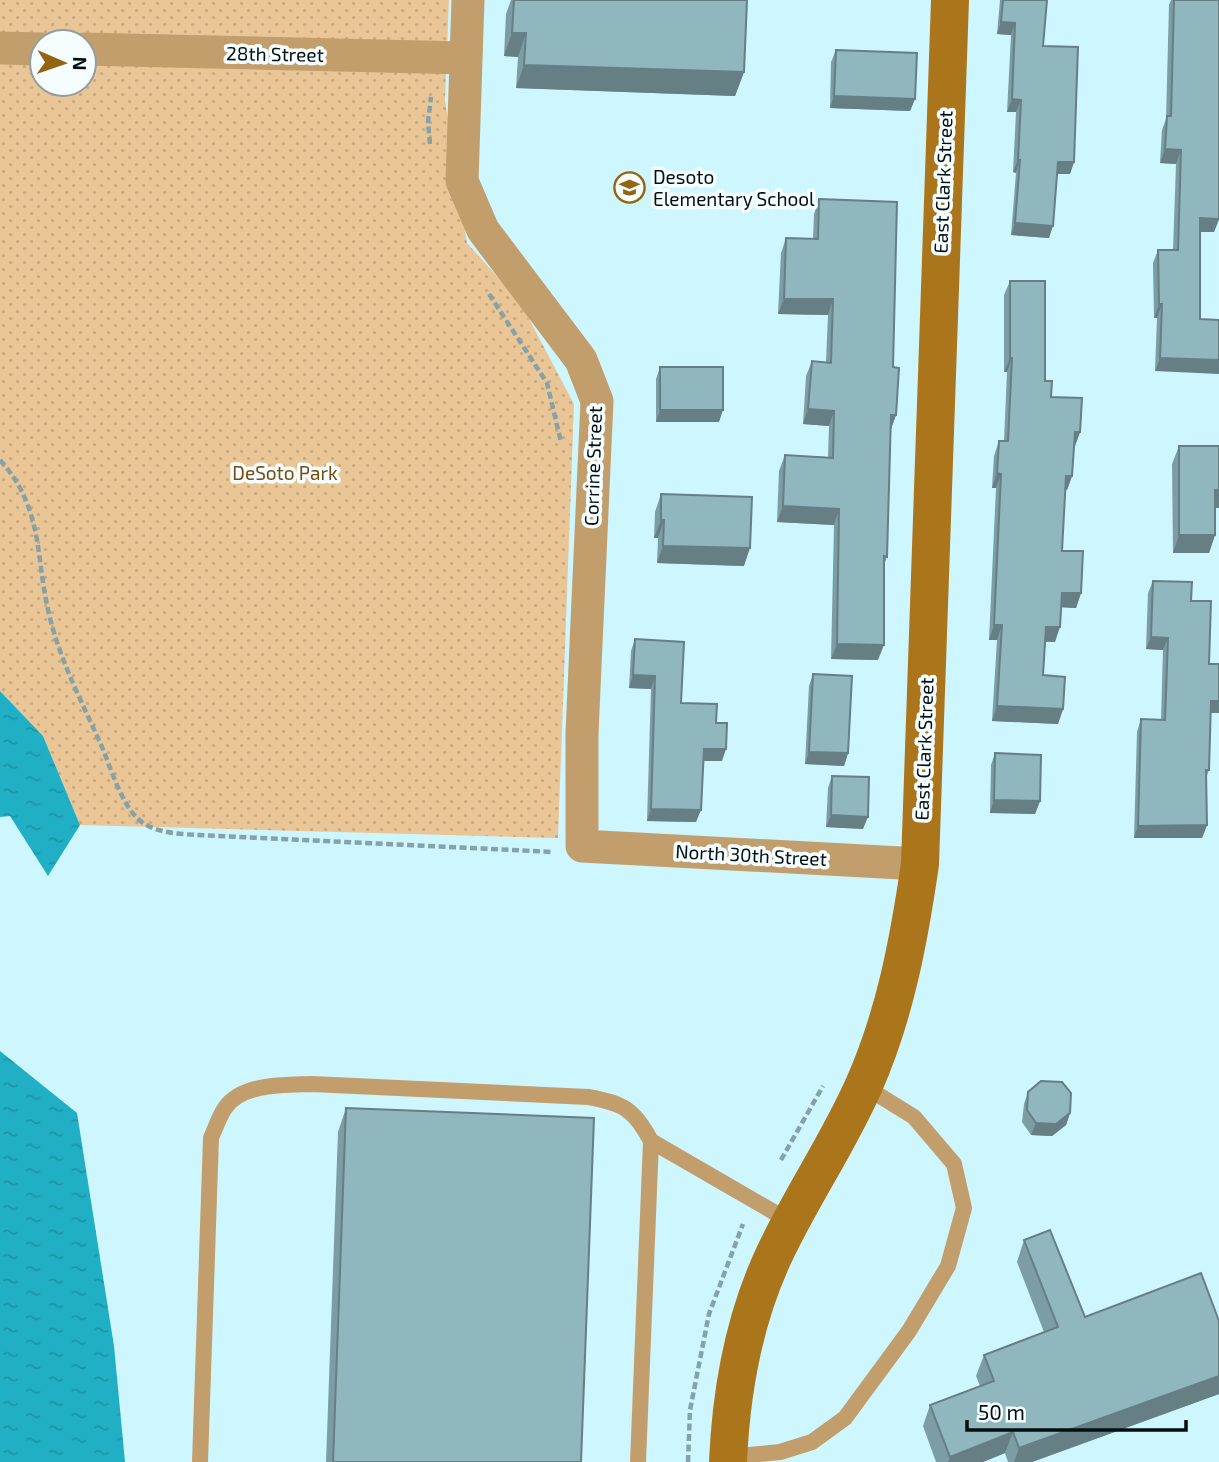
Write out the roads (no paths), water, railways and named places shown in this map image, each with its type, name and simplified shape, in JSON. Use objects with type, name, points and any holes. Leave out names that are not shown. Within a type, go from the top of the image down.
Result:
[{"type":"street","name":"Corrine Street","points":[[468,0],[462,181],[482,230],[581,360],[597,401],[582,733],[563,846]]},
{"type":"street","name":"East Clark Street","points":[[728,1459],[738,1371],[753,1308],[774,1255],[791,1222],[846,1082],[890,1016],[910,937],[919,864],[950,0]]},
{"type":"street","points":[[0,48],[28,48]]},
{"type":"street","name":"28th Street","points":[[98,50],[465,58]]},
{"type":"street","name":"North 30th Street","points":[[563,846],[919,864]]},
{"type":"lane","points":[[728,1459],[780,1452],[801,1445],[812,1441],[845,1418],[909,1331],[948,1266],[964,1208],[954,1164],[914,1117],[846,1082]]},
{"type":"lane","points":[[200,1462],[211,1138],[226,1107],[248,1091],[274,1085],[312,1084],[588,1097],[612,1101],[638,1117],[651,1141],[638,1462]]},
{"type":"lane","points":[[651,1141],[791,1222]]},
{"type":"water","points":[[0,691],[43,736],[80,825],[48,876],[10,816],[0,817]]},
{"type":"water","points":[[0,1051],[77,1113],[114,1346],[125,1462],[0,1462]]},
{"type":"place","name":"Desoto Elementary School","points":[[630,188]]},
{"type":"park label","name":"DeSoto Park","points":[[285,473]]}]
